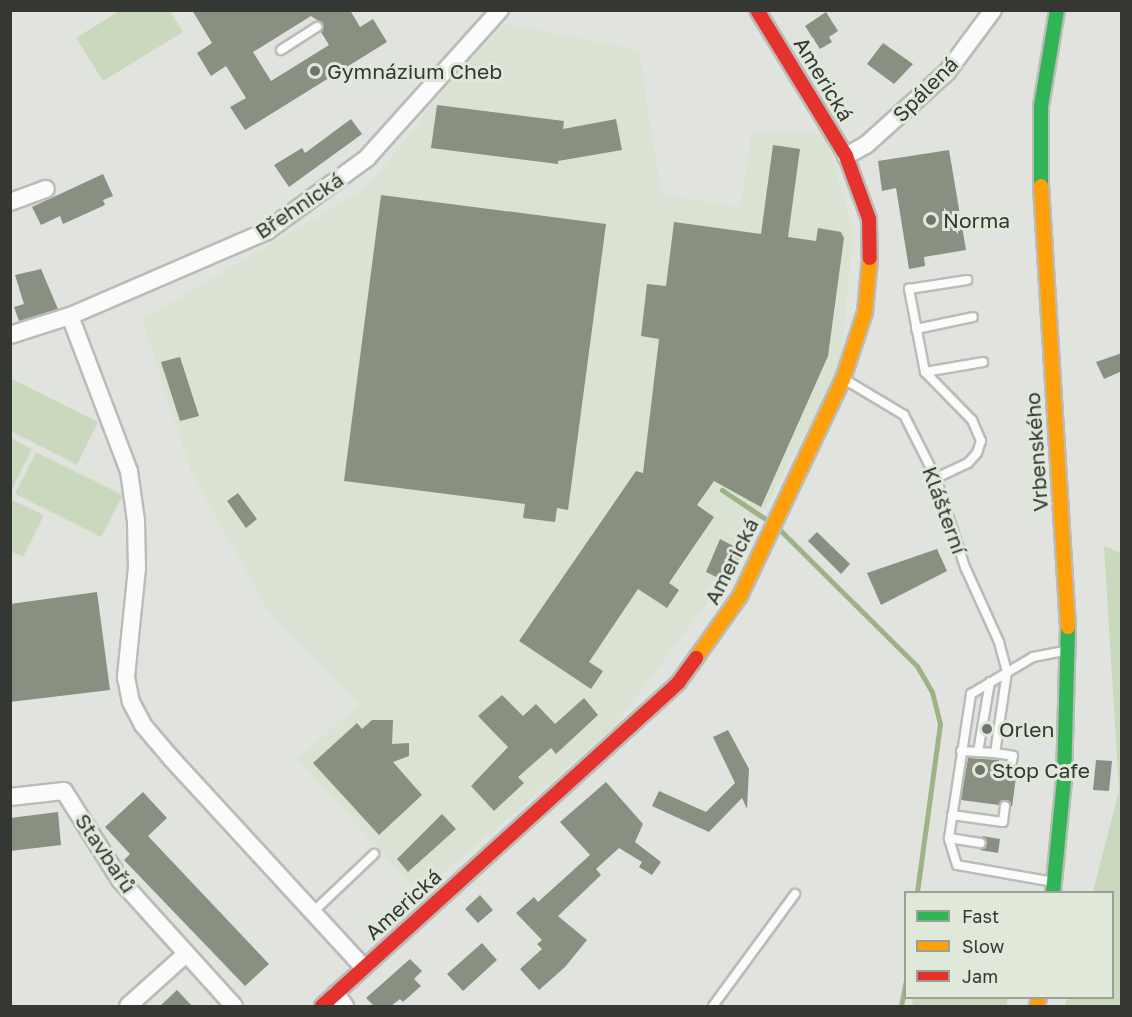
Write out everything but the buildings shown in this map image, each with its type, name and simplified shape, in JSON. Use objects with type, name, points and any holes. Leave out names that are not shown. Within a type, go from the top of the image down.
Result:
[{"type":"street","name":"Břehnická","points":[[10,336],[69,316],[267,231],[367,158],[500,10]]},
{"type":"street","name":"Americká","points":[[322,1006],[340,1000],[363,967],[678,683],[740,596],[843,379],[865,312],[870,268],[869,219],[861,189],[846,156],[757,10]]},
{"type":"street","name":"Spálená","points":[[846,156],[866,145],[947,72],[993,10]]},
{"type":"street","name":"Vrbenského","points":[[1054,887],[1069,650],[1041,200],[1041,106],[1057,10]]},
{"type":"street","points":[[10,202],[46,189]]},
{"type":"street","points":[[69,316],[130,481],[136,521],[137,568],[126,677],[131,702],[142,725],[363,967]]},
{"type":"street","name":"Stavbařů","points":[[10,797],[64,791],[120,880],[234,1006]]},
{"type":"street","points":[[128,1006],[186,954]]},
{"type":"lane","points":[[281,50],[317,27]]},
{"type":"lane","points":[[936,478],[968,463],[977,453],[981,441],[972,420],[925,372],[909,290],[967,280]]},
{"type":"lane","points":[[916,329],[973,317]]},
{"type":"lane","points":[[925,372],[982,362]]},
{"type":"lane","name":"Klášterní","points":[[843,379],[904,415],[936,478],[1007,672]]},
{"type":"lane","points":[[1054,887],[957,866],[949,838],[971,694],[1033,657],[1069,650]]},
{"type":"lane","points":[[995,753],[1007,672]]},
{"type":"lane","points":[[978,752],[990,682]]},
{"type":"lane","points":[[961,751],[1012,756],[1010,770]]},
{"type":"lane","points":[[952,815],[1003,822],[1005,806]]},
{"type":"lane","points":[[949,838],[981,843]]},
{"type":"lane","points":[[314,911],[374,854]]},
{"type":"lane","points":[[713,1006],[795,894]]},
{"type":"shaded area","points":[[506,24],[639,50],[661,194],[740,207],[752,132],[824,133],[853,228],[841,365],[733,569],[612,729],[419,894],[298,759],[358,704],[269,612],[193,476],[142,320],[366,188],[460,71]]},
{"type":"green space","points":[[121,10],[170,11],[183,32],[103,81],[76,38]]},
{"type":"green space","points":[[12,379],[98,422],[77,465],[11,431]]},
{"type":"green space","points":[[11,438],[32,449],[11,491]]},
{"type":"green space","points":[[36,452],[123,495],[101,537],[15,494]]},
{"type":"green space","points":[[10,499],[44,515],[23,557],[11,551]]},
{"type":"green space","points":[[1104,546],[1122,553],[1121,1006],[1065,1006],[1067,999],[1114,999],[1114,891],[1093,891],[1119,790]]},
{"type":"green space","points":[[913,999],[1008,999],[1006,1006],[912,1006]]},
{"type":"waterway","points":[[722,490],[770,522]]},
{"type":"waterway","points":[[779,529],[917,666],[932,692],[940,724],[917,891]]},
{"type":"waterway","points":[[901,1006],[904,990]]},
{"type":"traffic: fast","points":[[1041,186],[1041,106],[1057,10]]},
{"type":"traffic: fast","points":[[1053,891],[1064,780],[1068,627]]},
{"type":"traffic: slow","points":[[1041,186],[1068,627]]},
{"type":"traffic: slow","points":[[696,658],[740,596],[843,379],[865,312],[870,258]]},
{"type":"traffic: slow","points":[[1037,1006],[1039,999]]},
{"type":"traffic: jam","points":[[757,10],[846,156],[869,219],[870,258]]},
{"type":"traffic: jam","points":[[322,1006],[678,683],[696,658]]},
{"type":"place","name":"Gymnázium Cheb","points":[[315,71]]},
{"type":"place","name":"Norma","points":[[931,220]]},
{"type":"place","name":"Orlen","points":[[987,729]]},
{"type":"place","name":"Stop Cafe","points":[[980,770]]}]
